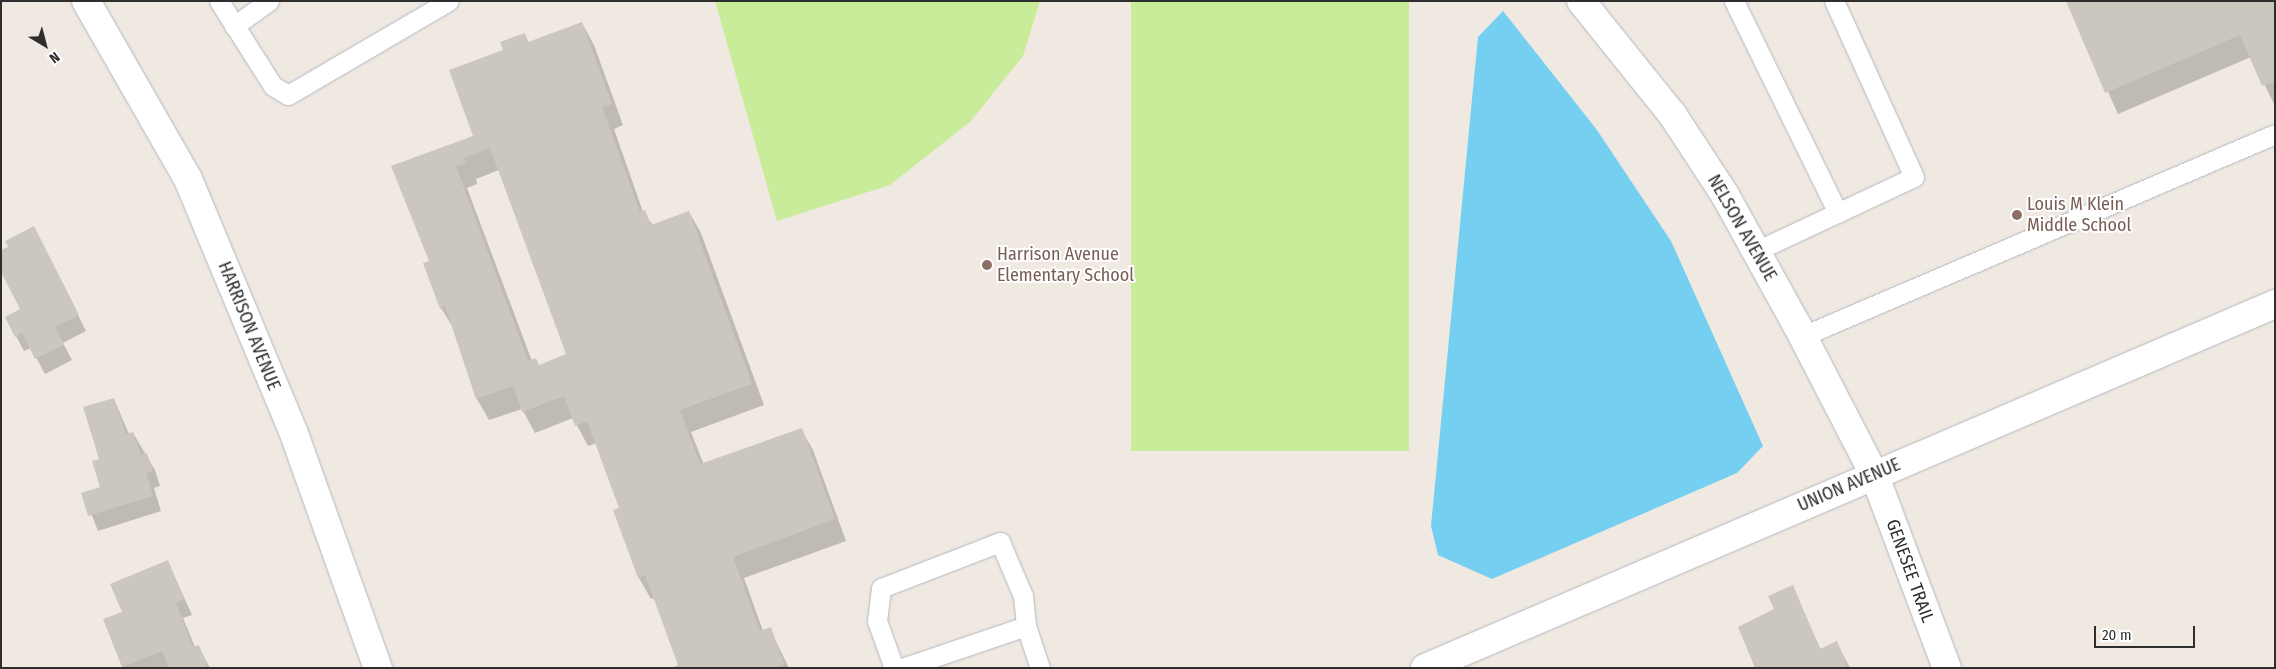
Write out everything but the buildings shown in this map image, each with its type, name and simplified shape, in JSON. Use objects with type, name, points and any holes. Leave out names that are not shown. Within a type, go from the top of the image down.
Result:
[{"type":"street","name":"HARRISON AVENUE","points":[[86,1],[188,179],[293,431],[378,668]]},
{"type":"street","name":"NELSON AVENUE","points":[[1581,1],[1672,114],[1725,195],[1803,336],[1874,474]]},
{"type":"street","name":"UNION AVENUE","points":[[1425,668],[1874,474],[2275,304]]},
{"type":"street","name":"GENESEE TRAIL","points":[[1874,474],[1947,668]]},
{"type":"lane","points":[[219,1],[272,86],[288,95],[449,1]]},
{"type":"lane","points":[[234,26],[269,1]]},
{"type":"lane","points":[[1734,1],[1838,212]]},
{"type":"lane","points":[[1756,250],[1914,177],[1834,1]]},
{"type":"lane","points":[[1803,336],[2275,134]]},
{"type":"lane","points":[[894,668],[877,621],[882,588],[1000,542],[1023,596],[1026,626],[1040,668]]},
{"type":"lane","points":[[902,668],[1026,626]]},
{"type":"green space","points":[[715,1],[1040,1],[1023,56],[970,122],[890,185],[777,221]]},
{"type":"green space","points":[[1131,1],[1409,1],[1409,451],[1131,451]]},
{"type":"water","points":[[1503,11],[1597,130],[1671,241],[1763,446],[1737,473],[1492,579],[1438,555],[1431,526],[1478,37]]},
{"type":"place","name":"Louis M Klein Middle School","points":[[2017,215]]},
{"type":"place","name":"Harrison Avenue Elementary School","points":[[987,265]]}]
